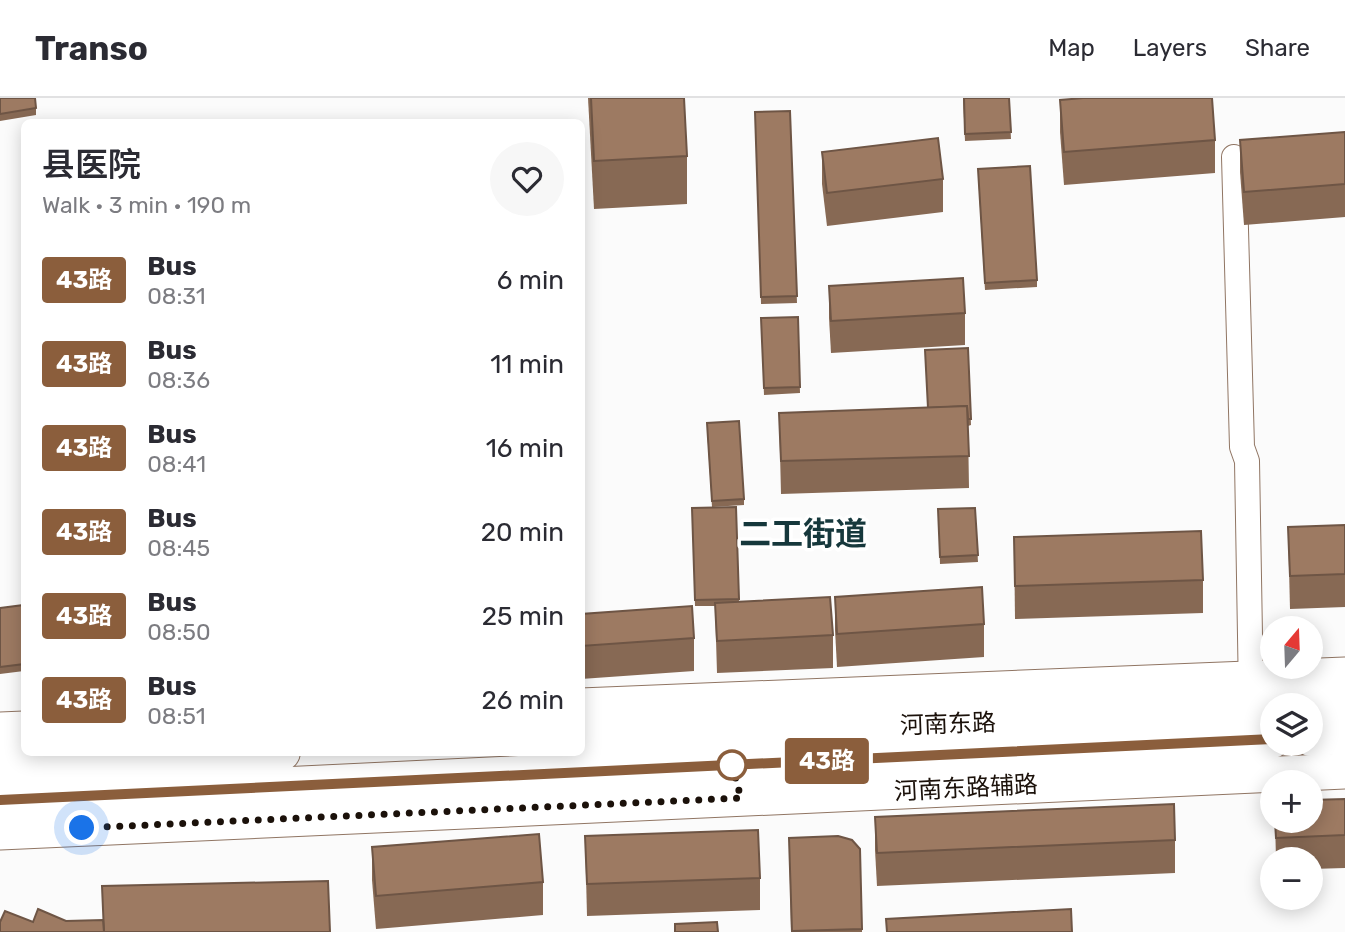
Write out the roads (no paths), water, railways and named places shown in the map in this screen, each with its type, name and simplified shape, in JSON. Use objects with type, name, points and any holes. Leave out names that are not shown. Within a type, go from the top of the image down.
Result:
[{"type":"main road","points":[[1323,707],[1345,706]]},
{"type":"main road","name":"河南东路","points":[[585,740],[1260,716]]},
{"type":"main road","name":"河南东路","points":[[0,800],[1260,716]]},
{"type":"main road","points":[[1323,736],[1345,735]]},
{"type":"main road","points":[[0,765],[195,756]]},
{"type":"street","points":[[585,706],[1260,716],[1247,461],[1242,447],[1234,157]]},
{"type":"street","points":[[1308,693],[1345,675]]},
{"type":"street","points":[[0,730],[21,729]]},
{"type":"street","name":"河南东路辅路","points":[[0,832],[1345,771]]},
{"type":"district","name":"二工街道","points":[[803,534]]}]
